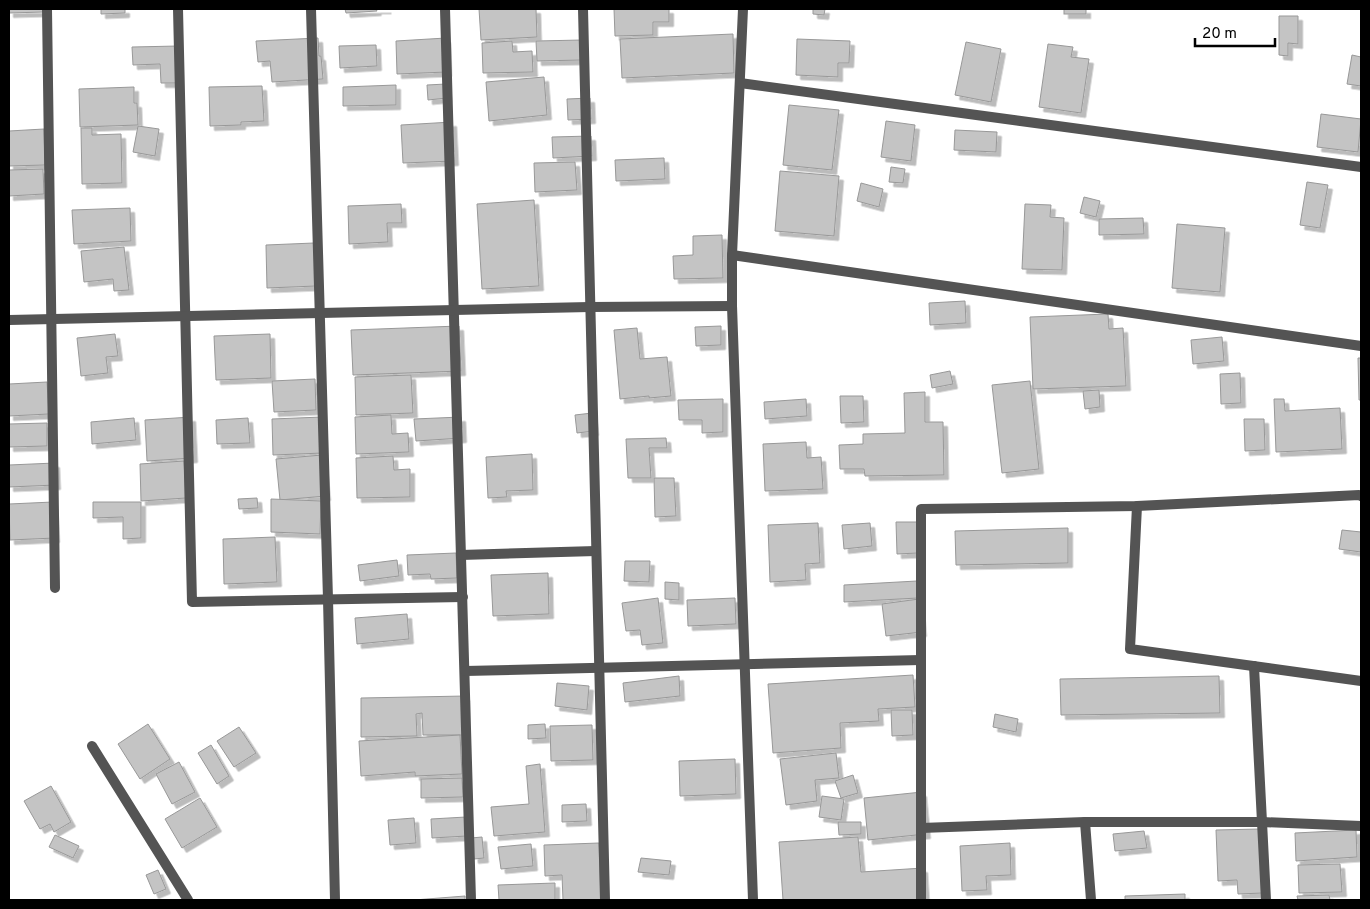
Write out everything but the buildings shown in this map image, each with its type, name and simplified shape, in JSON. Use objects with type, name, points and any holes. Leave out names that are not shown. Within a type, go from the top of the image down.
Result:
[{"type":"street","points":[[47,9],[54,588]]},
{"type":"street","points":[[178,9],[192,602],[462,597]]},
{"type":"street","points":[[311,9],[335,900]]},
{"type":"street","points":[[445,9],[471,900]]},
{"type":"street","points":[[583,9],[605,900]]},
{"type":"street","points":[[743,9],[732,255],[732,306],[753,900]]},
{"type":"street","points":[[740,82],[1361,167]]},
{"type":"street","points":[[732,255],[1361,346]]},
{"type":"street","points":[[9,320],[454,309],[732,306]]},
{"type":"street","points":[[922,900],[921,509],[1137,506],[1359,494],[1361,496]]},
{"type":"street","points":[[1137,506],[1130,649],[1361,681]]},
{"type":"street","points":[[461,555],[596,552]]},
{"type":"street","points":[[465,671],[921,660]]},
{"type":"street","points":[[1254,666],[1266,900]]},
{"type":"street","points":[[92,746],[188,900]]},
{"type":"street","points":[[921,828],[1085,822],[1262,822],[1361,826]]},
{"type":"street","points":[[1085,822],[1091,900]]}]
